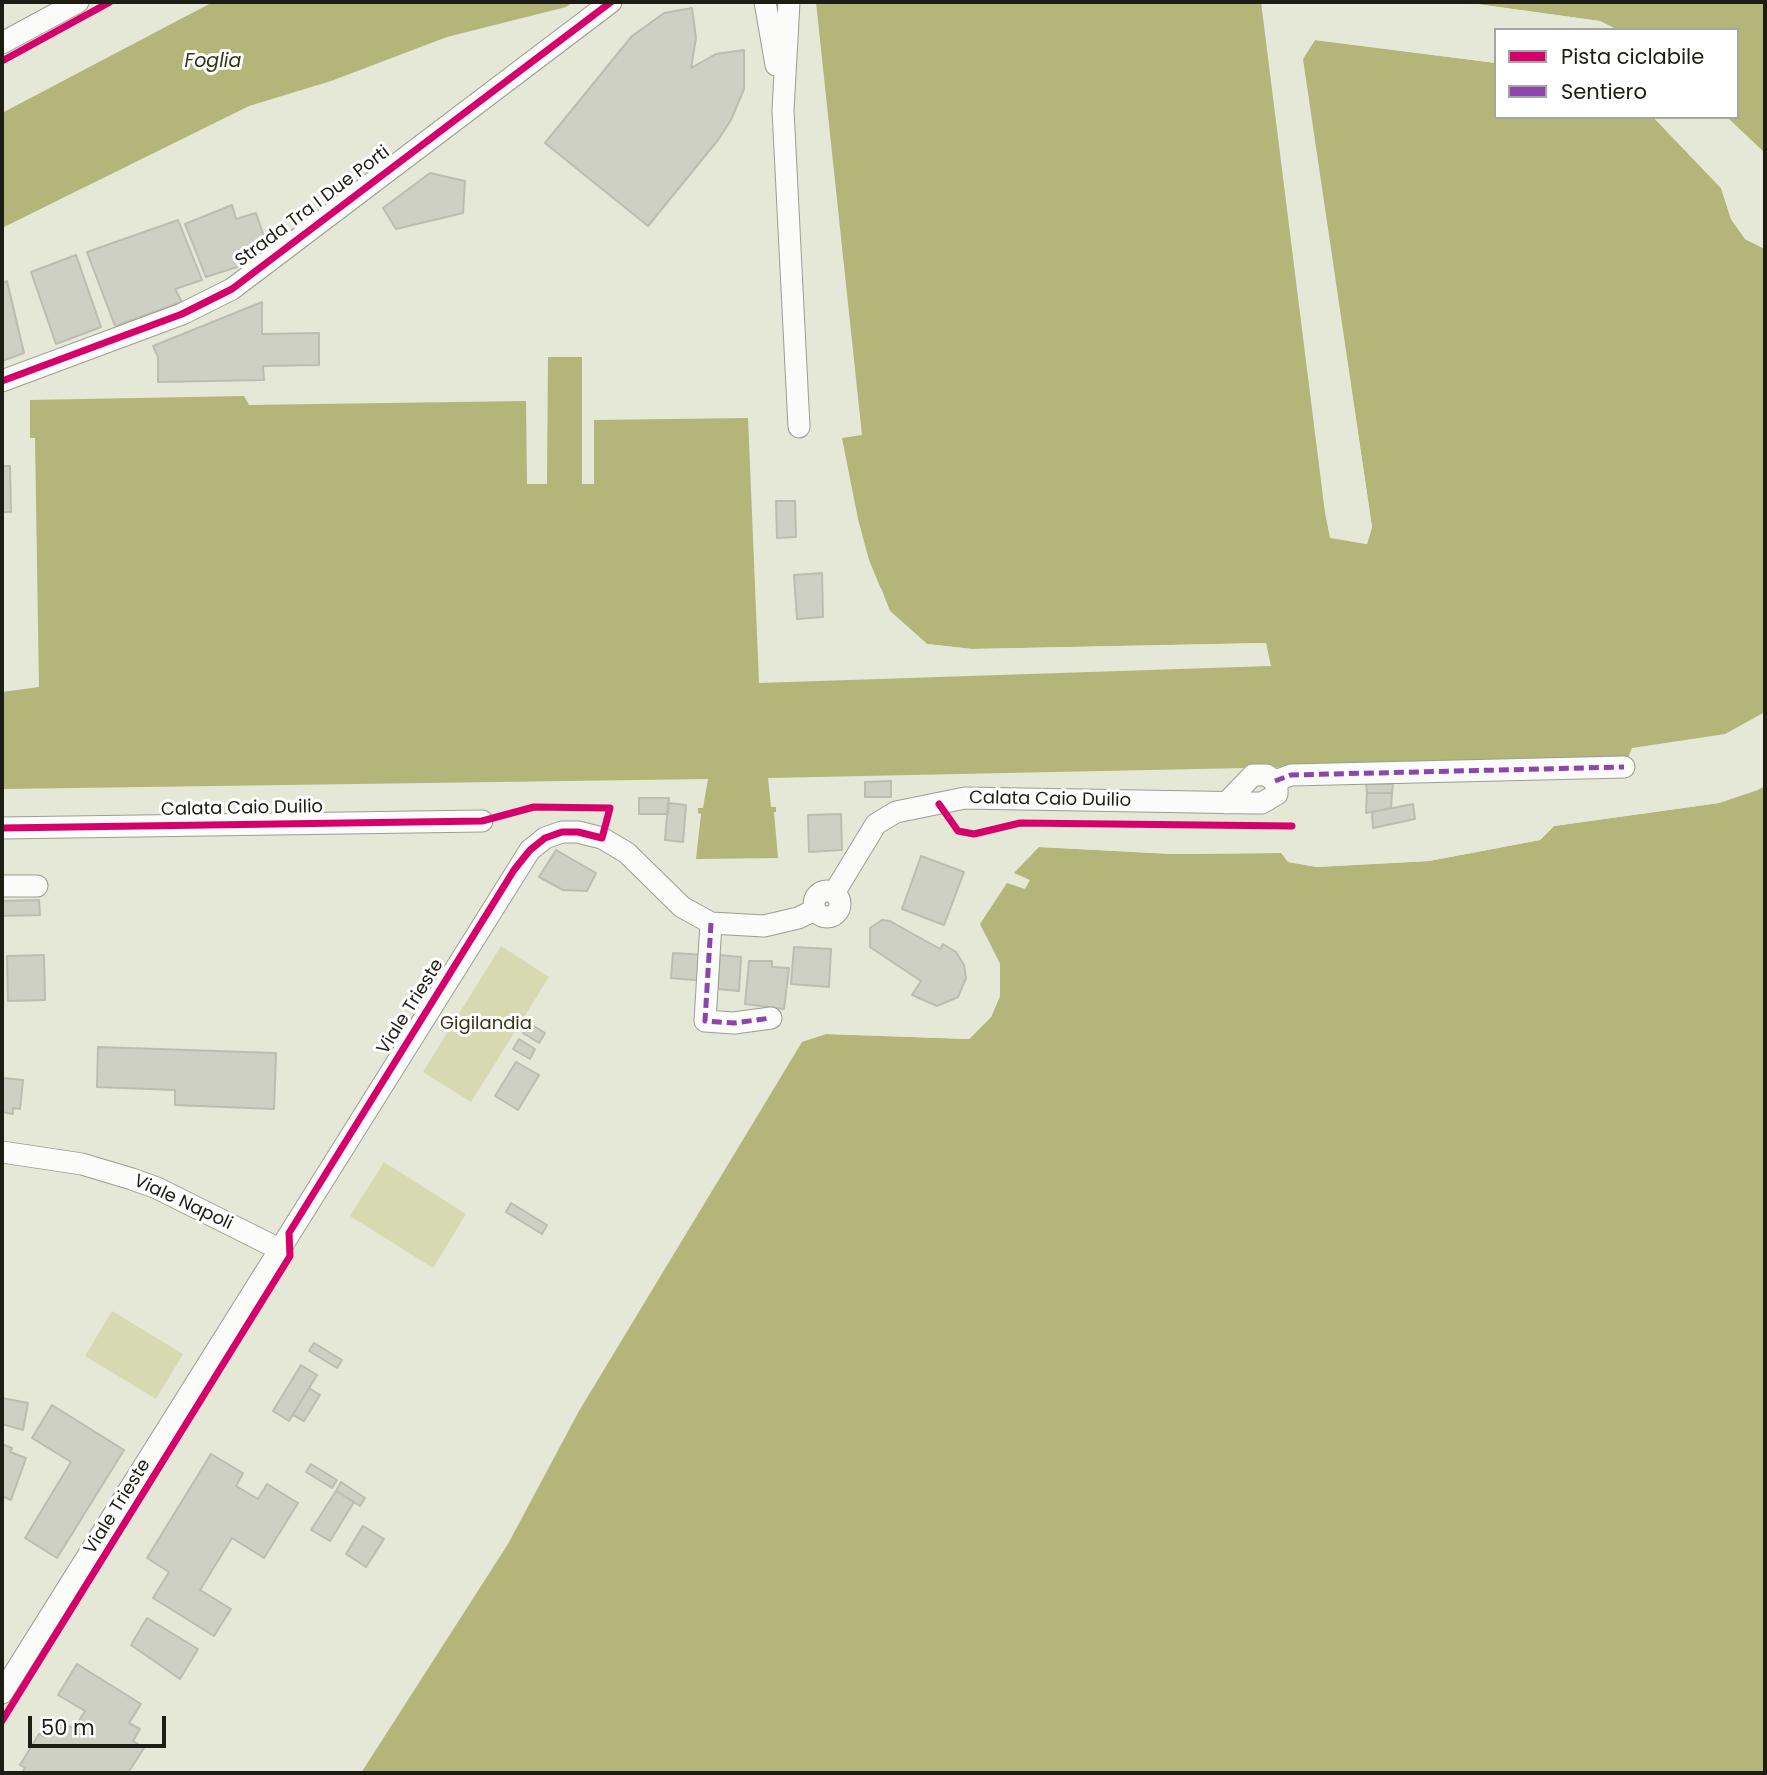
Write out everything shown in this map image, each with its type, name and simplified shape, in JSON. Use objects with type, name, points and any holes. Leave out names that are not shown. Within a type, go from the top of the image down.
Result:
[{"type":"street","points":[[2,43],[78,2]]},
{"type":"street","name":"Strada Tra I Due Porti","points":[[2,381],[182,314],[232,289],[611,2]]},
{"type":"street","points":[[765,2],[783,110]]},
{"type":"street","points":[[789,2],[783,110],[799,427]]},
{"type":"street","name":"Calata Caio Duilio","points":[[834,893],[876,824],[896,812],[965,798],[1262,803],[1272,800],[1277,794],[1275,781],[1291,775],[1624,767]]},
{"type":"street","name":"Calata Caio Duilio","points":[[2,828],[482,821]]},
{"type":"street","name":"Viale Trieste","points":[[2,1693],[514,870],[530,850],[545,838],[562,832],[578,832],[602,838],[627,853],[682,907],[711,923],[764,926],[798,918],[815,910],[825,917],[837,913],[840,904],[834,893]]},
{"type":"street","points":[[2,886],[37,886]]},
{"type":"street","points":[[711,923],[705,1021],[734,1023],[771,1018]]},
{"type":"street","name":"Viale Napoli","points":[[2,1152],[82,1164],[132,1179],[157,1188],[279,1249]]},
{"type":"green space","name":"Gigilandia","points":[[501,946],[549,977],[471,1102],[423,1072]]},
{"type":"green space","points":[[384,1162],[466,1214],[433,1268],[350,1216]]},
{"type":"green space","points":[[112,1311],[183,1354],[156,1399],[85,1356]]},
{"type":"water","name":"Foglia","points":[[213,2],[573,2],[566,7],[447,37],[331,81],[249,106],[2,228],[2,113]]},
{"type":"water","points":[[816,2],[1261,2],[1325,513],[1330,538],[1367,544],[1372,527],[1302,59],[1315,40],[1494,63],[1494,119],[1655,119],[1721,188],[1731,219],[1745,239],[1765,249],[1765,712],[1725,734],[1632,748],[1627,760],[768,778],[771,807],[776,807],[774,812],[778,858],[696,859],[701,814],[698,813],[698,808],[703,808],[708,779],[2,789],[2,692],[39,687],[35,438],[30,438],[30,400],[244,396],[249,405],[526,401],[527,484],[547,484],[548,357],[582,357],[582,484],[594,484],[594,420],[748,418],[759,683],[1271,666],[1266,643],[972,649],[927,644],[890,611],[869,560],[842,438],[862,435]]},
{"type":"water","points":[[1463,2],[1765,2],[1765,153],[1729,119],[1739,119],[1739,28],[1614,28],[1600,21]]},
{"type":"water","points":[[1765,786],[1765,1773],[361,1773],[508,1544],[579,1411],[802,1042],[826,1034],[969,1039],[991,1017],[1000,996],[1000,964],[980,924],[1007,883],[1025,889],[1030,880],[1014,873],[1039,847],[1172,854],[1282,853],[1288,862],[1317,867],[1429,861],[1540,840],[1554,826],[1719,803]]},
{"type":"pier","points":[[1460,2],[1600,21],[1614,28],[1550,16],[1463,5]]},
{"type":"pier","points":[[1315,36],[1494,60],[1494,63],[1315,40],[1303,59],[1372,527],[1367,544],[1349,541],[1349,537],[1365,540],[1368,527],[1299,59]]},
{"type":"pier","points":[[1655,119],[1660,119],[1724,186],[1734,217],[1747,236],[1765,245],[1765,249],[1745,239],[1731,219],[1721,188]]},
{"type":"pier","points":[[876,586],[881,588],[890,611],[927,644],[972,649],[1266,643],[1267,650],[1263,646],[972,653],[927,648],[888,613]]},
{"type":"pier","points":[[1765,782],[1765,786],[1758,790],[1719,803],[1554,826],[1540,840],[1429,861],[1317,867],[1288,862],[1281,853],[1172,854],[1039,847],[1031,850],[1038,843],[1172,851],[1282,850],[1290,859],[1317,864],[1428,858],[1538,837],[1553,822],[1718,799]]},
{"type":"pier","points":[[982,935],[986,936],[1000,964],[1000,996],[991,1017],[969,1039],[826,1034],[797,1043],[826,1030],[967,1036],[988,1015],[996,995],[996,965]]},
{"type":"building","points":[[692,8],[696,38],[691,68],[716,54],[744,50],[744,89],[731,120],[718,140],[648,226],[545,143],[632,36],[664,13]]},
{"type":"building","points":[[430,173],[465,181],[463,213],[396,229],[383,208]]},
{"type":"building","points":[[232,205],[236,219],[256,213],[267,246],[237,267],[206,277],[185,224]]},
{"type":"building","points":[[178,220],[202,280],[175,289],[182,302],[115,326],[87,252]]},
{"type":"building","points":[[76,255],[101,327],[56,344],[31,272]]},
{"type":"building","points":[[7,281],[24,353],[2,361],[2,283]]},
{"type":"building","points":[[262,302],[262,334],[319,333],[319,365],[263,366],[264,380],[158,382],[158,357],[153,346]]},
{"type":"building","points":[[2,466],[10,466],[11,512],[2,512]]},
{"type":"building","points":[[776,501],[795,501],[796,537],[777,538]]},
{"type":"building","points":[[822,573],[823,617],[797,619],[794,575]]},
{"type":"building","points":[[891,781],[891,797],[865,797],[865,782]]},
{"type":"building","points":[[1366,784],[1393,784],[1392,793],[1367,793]]},
{"type":"building","points":[[1367,793],[1392,793],[1391,808],[1366,813]]},
{"type":"building","points":[[639,798],[669,798],[668,814],[639,814]]},
{"type":"building","points":[[668,803],[686,805],[683,842],[665,840]]},
{"type":"building","points":[[1413,804],[1415,819],[1373,828],[1372,812]]},
{"type":"building","points":[[841,814],[842,850],[809,852],[808,815]]},
{"type":"building","points":[[556,850],[596,873],[587,891],[563,890],[539,877]]},
{"type":"building","points":[[921,856],[964,872],[944,925],[902,909]]},
{"type":"building","points":[[39,900],[40,915],[2,916],[2,901]]},
{"type":"building","points":[[882,920],[890,921],[940,949],[943,944],[956,952],[964,965],[966,978],[958,997],[937,1006],[912,995],[921,981],[870,947],[870,928]]},
{"type":"building","points":[[794,947],[831,949],[829,987],[791,984]]},
{"type":"building","points":[[673,953],[706,955],[705,981],[671,978]]},
{"type":"building","points":[[44,955],[45,1000],[8,1001],[7,956]]},
{"type":"building","points":[[720,955],[741,957],[739,991],[718,989]]},
{"type":"building","points":[[749,961],[772,961],[772,967],[789,968],[784,1009],[745,1004]]},
{"type":"building","points":[[529,1023],[545,1033],[539,1043],[523,1033]]},
{"type":"building","points":[[519,1039],[535,1049],[530,1059],[513,1049]]},
{"type":"building","points":[[98,1047],[276,1053],[274,1109],[175,1105],[175,1090],[97,1087]]},
{"type":"building","points":[[516,1062],[539,1075],[518,1110],[495,1096]]},
{"type":"building","points":[[2,1075],[3,1078],[23,1080],[20,1109],[13,1108],[13,1114],[2,1112]]},
{"type":"building","points":[[511,1203],[547,1225],[542,1234],[506,1212]]},
{"type":"building","points":[[314,1343],[342,1360],[337,1368],[309,1351]]},
{"type":"building","points":[[301,1365],[317,1375],[289,1421],[273,1411]]},
{"type":"building","points":[[309,1388],[320,1395],[304,1421],[293,1415]]},
{"type":"building","points":[[2,1398],[28,1403],[23,1430],[2,1424]]},
{"type":"building","points":[[52,1405],[124,1450],[57,1558],[25,1538],[71,1462],[32,1438]]},
{"type":"building","points":[[2,1444],[12,1448],[10,1452],[26,1458],[11,1500],[2,1496]]},
{"type":"building","points":[[211,1454],[243,1473],[236,1486],[258,1499],[267,1484],[298,1503],[264,1558],[232,1538],[200,1590],[231,1609],[214,1636],[153,1598],[169,1572],[147,1558]]},
{"type":"building","points":[[311,1464],[337,1480],[332,1488],[306,1472]]},
{"type":"building","points":[[341,1482],[365,1498],[360,1506],[336,1491]]},
{"type":"building","points":[[336,1491],[354,1502],[330,1541],[311,1530]]},
{"type":"building","points":[[363,1526],[384,1539],[366,1567],[346,1554]]},
{"type":"building","points":[[147,1618],[198,1649],[180,1679],[131,1645]]},
{"type":"building","points":[[77,1664],[141,1704],[129,1723],[140,1729],[133,1741],[144,1748],[128,1773],[22,1773],[25,1768],[20,1765],[39,1734],[45,1737],[57,1718],[74,1729],[85,1711],[58,1695]]},
{"type":"marked path","points":[[1275,781],[1291,775],[1624,767]]},
{"type":"marked path","points":[[711,923],[705,1021],[734,1023],[771,1018]]},
{"type":"cycle path","points":[[2,61],[110,2]]},
{"type":"cycle path","points":[[2,381],[182,314],[232,289],[611,2]]},
{"type":"cycle path","points":[[939,804],[958,831],[974,834],[1020,823],[1292,826]]},
{"type":"cycle path","points":[[2,828],[482,821],[534,807],[610,808],[602,838],[578,832],[562,832],[545,838],[530,850],[514,870],[289,1233],[290,1256],[2,1721]]}]
